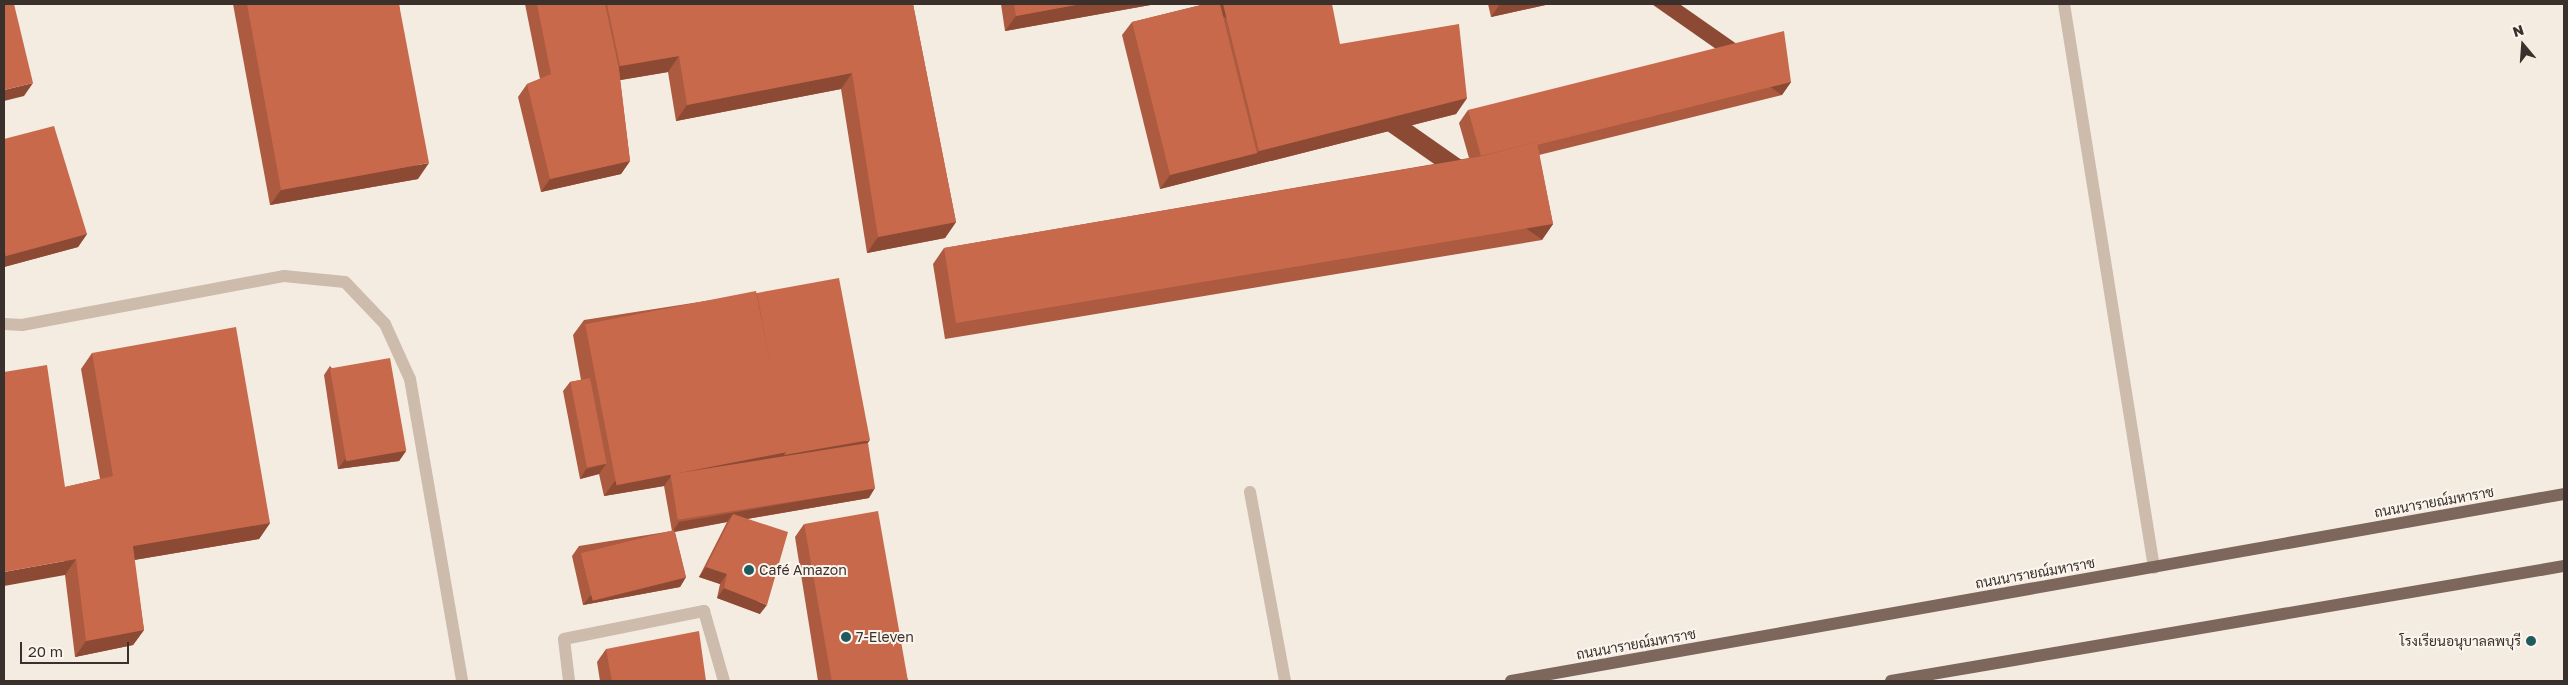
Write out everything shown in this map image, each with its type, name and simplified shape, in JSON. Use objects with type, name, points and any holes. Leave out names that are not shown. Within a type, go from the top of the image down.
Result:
[{"type":"main road","name":"ถนนนารายณ์มหาราช","points":[[1511,681],[2564,494]]},
{"type":"main road","points":[[1891,681],[2564,566]]},
{"type":"street","points":[[2064,4],[2154,568]]},
{"type":"street","points":[[4,324],[22,325],[284,276],[345,282],[385,324],[410,379],[462,681]]},
{"type":"street","points":[[1250,492],[1286,681]]},
{"type":"street","points":[[569,681],[564,639],[704,612],[724,681]]},
{"type":"building","points":[[4,4],[14,4],[33,83],[4,90]]},
{"type":"building","points":[[247,4],[399,4],[429,163],[281,190]]},
{"type":"building","points":[[537,4],[605,4],[619,69],[630,161],[550,179],[527,84],[551,74]]},
{"type":"building","points":[[607,4],[913,4],[956,222],[878,237],[852,73],[687,105],[679,56],[620,66]]},
{"type":"building","points":[[1014,4],[1081,4],[1016,16]]},
{"type":"building","points":[[1205,4],[1220,4],[1257,153],[1170,175],[1132,22]]},
{"type":"building","points":[[1223,4],[1332,4],[1340,44],[1459,24],[1467,98],[1259,151]]},
{"type":"building","points":[[1784,31],[1791,82],[1537,145],[1537,142],[1481,156],[1468,110]]},
{"type":"building","points":[[54,126],[87,234],[6,256],[4,249],[4,139]]},
{"type":"building","points":[[1537,142],[1553,224],[956,323],[944,248],[1483,156]]},
{"type":"building","points":[[839,278],[870,440],[784,455],[786,452],[757,293]]},
{"type":"building","points":[[756,291],[787,452],[616,485],[585,324]]},
{"type":"building","points":[[236,327],[270,523],[133,546],[144,630],[86,641],[76,559],[4,572],[4,372],[47,365],[65,487],[113,476],[92,353]]},
{"type":"building","points":[[390,358],[406,451],[346,461],[330,369]]},
{"type":"building","points":[[590,378],[607,463],[587,467],[570,382]]},
{"type":"building","points":[[868,443],[875,488],[678,520],[670,474]]},
{"type":"building","points":[[878,511],[908,681],[832,681],[804,524]]},
{"type":"building","points":[[733,514],[788,532],[767,605],[724,588],[727,574],[706,567]]},
{"type":"building","points":[[674,530],[686,578],[593,601],[581,553]]},
{"type":"building","points":[[699,631],[706,681],[612,681],[606,649]]},
{"type":"place","name":"Café Amazon","points":[[749,570]]},
{"type":"place","name":"7-Eleven","points":[[846,637]]},
{"type":"place","name":"โรงเรียนอนุบาลลพบุรี","points":[[2531,641]]}]
